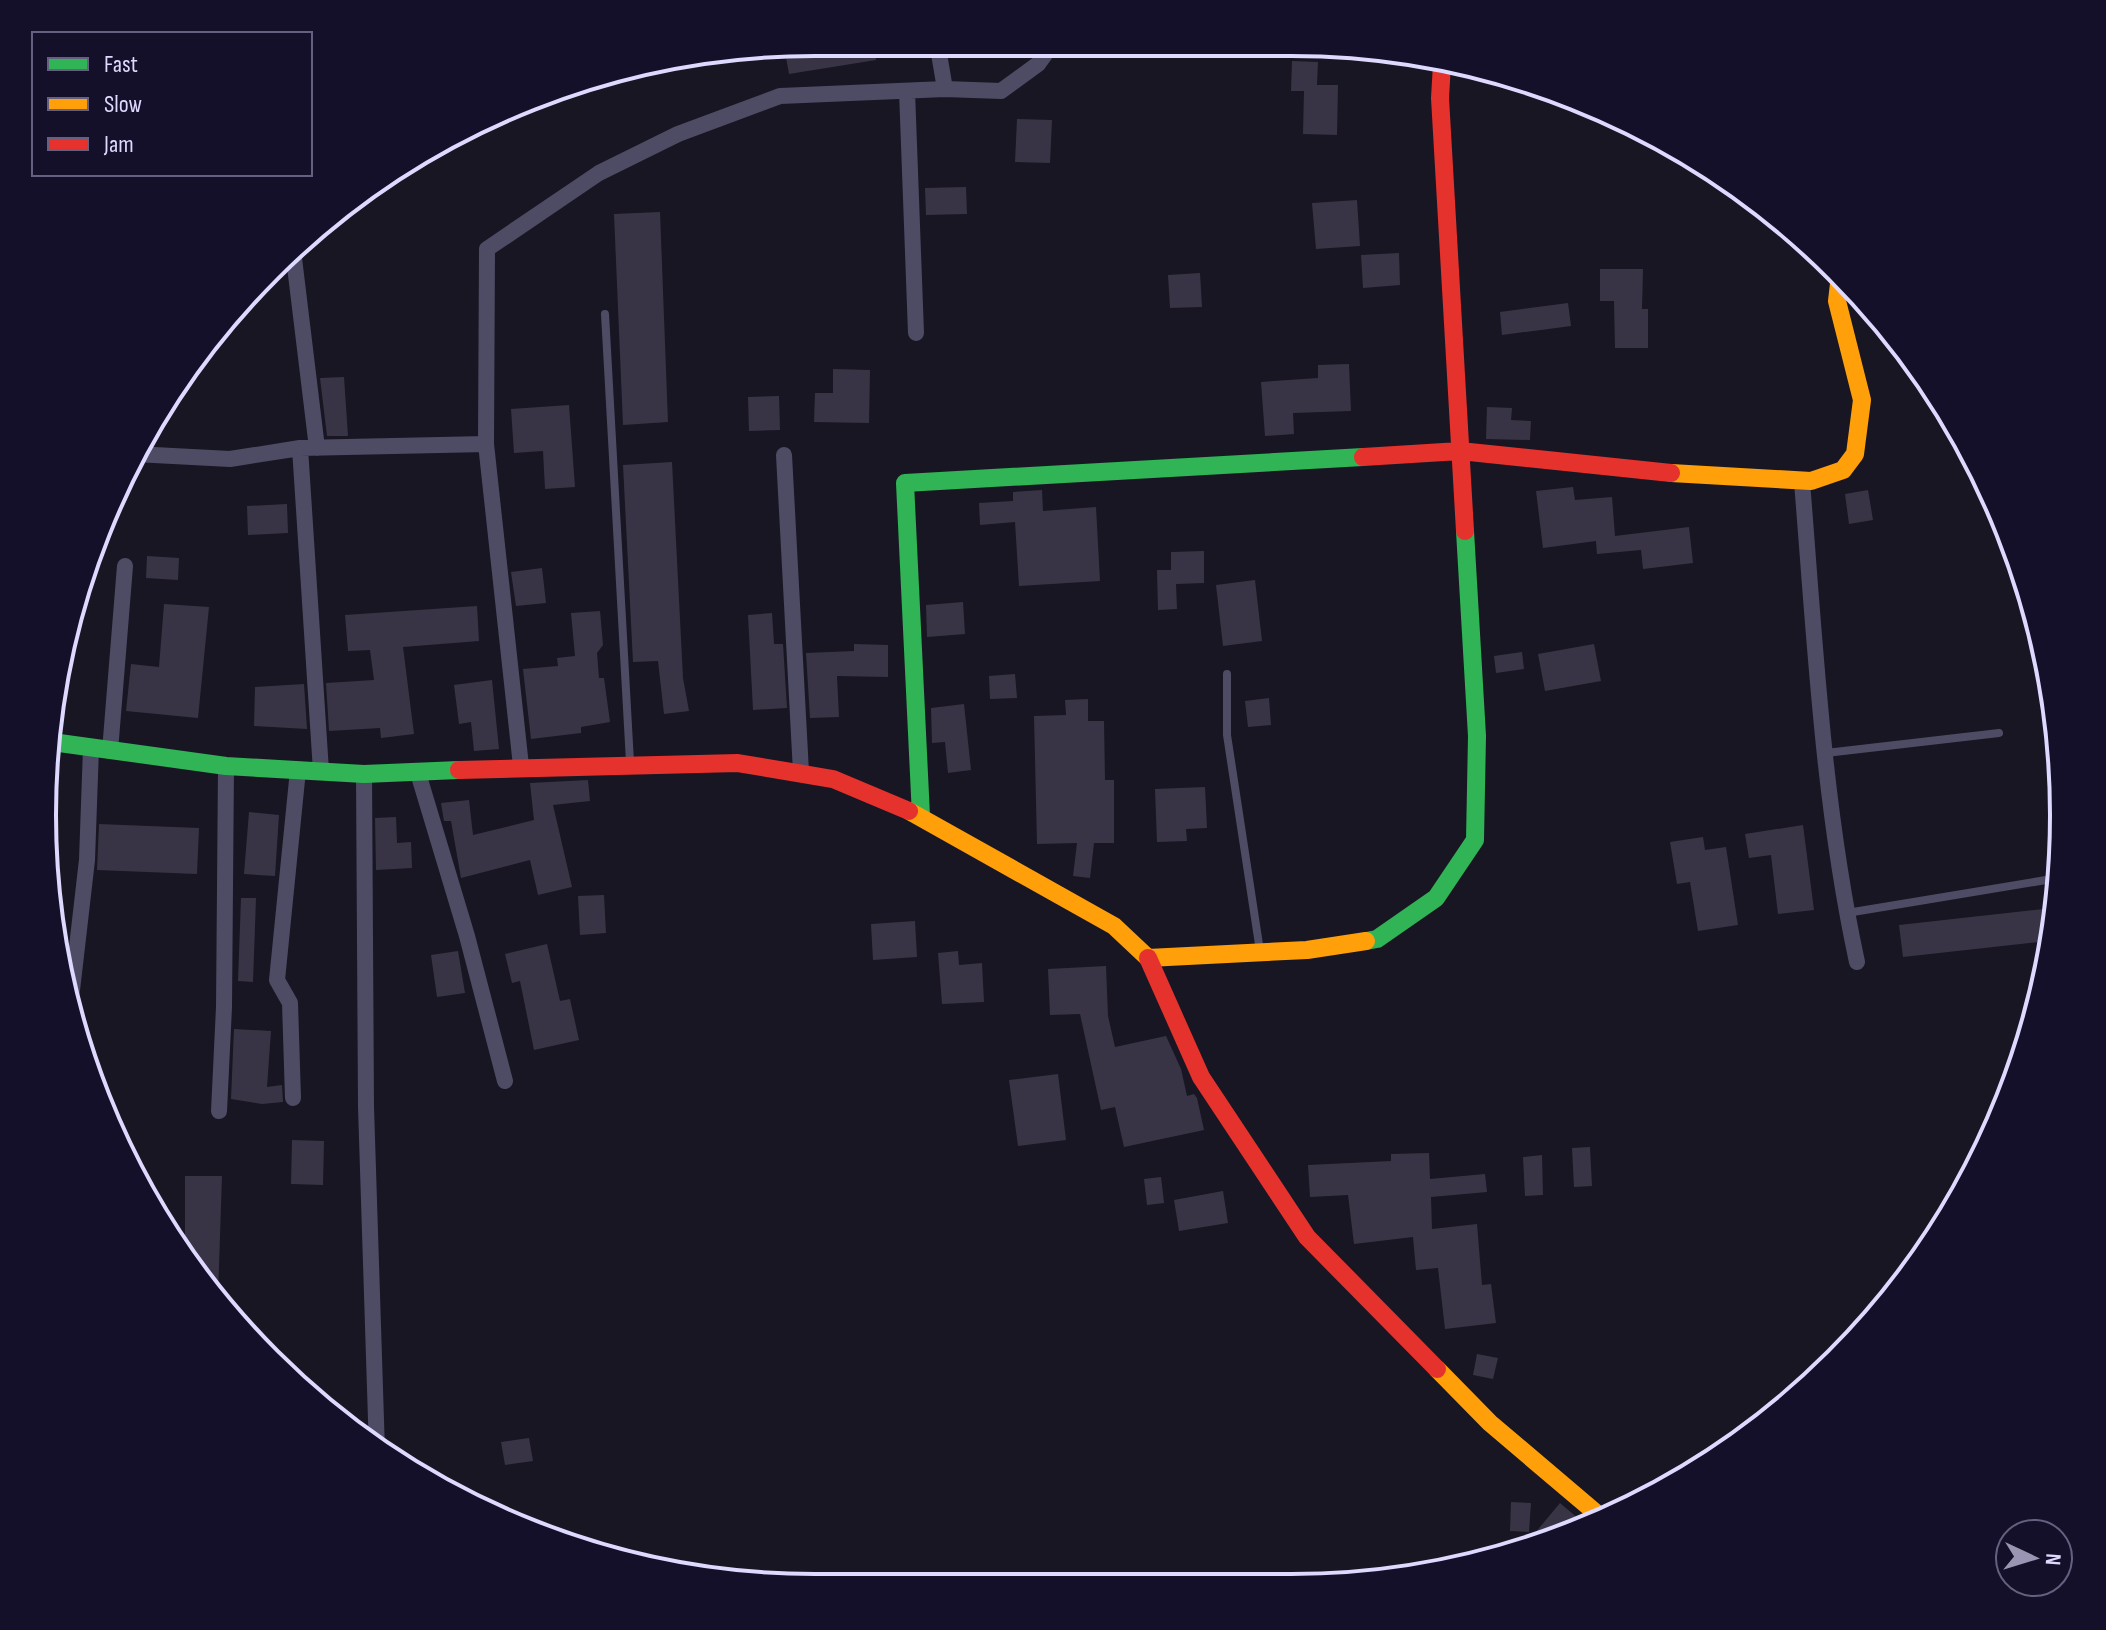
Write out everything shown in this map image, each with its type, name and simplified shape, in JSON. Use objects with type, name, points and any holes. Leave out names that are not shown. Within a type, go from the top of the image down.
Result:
[{"type":"street","points":[[939,56],[945,89]]},
{"type":"street","points":[[521,766],[486,444],[487,249],[599,173],[678,134],[780,96],[945,89],[1001,91],[1038,64],[1044,56]]},
{"type":"street","points":[[1148,958],[1260,954],[1377,939],[1436,898],[1475,840],[1477,736],[1440,98],[1442,72]]},
{"type":"street","points":[[907,91],[916,333]]},
{"type":"street","points":[[295,263],[317,448]]},
{"type":"street","points":[[921,816],[905,483],[1460,451],[1640,471],[1802,482],[1843,470],[1855,454],[1862,400],[1837,301],[1838,289]]},
{"type":"street","points":[[149,452],[230,459],[300,448],[486,444]]},
{"type":"street","points":[[300,448],[321,771]]},
{"type":"street","points":[[784,455],[801,772]]},
{"type":"street","points":[[1802,482],[1825,753],[1847,913],[1857,962]]},
{"type":"street","points":[[110,751],[125,566]]},
{"type":"street","points":[[60,743],[226,766],[364,774],[521,766],[738,763],[833,779],[921,816],[1114,926],[1148,958],[1201,1077],[1307,1237],[1490,1423],[1593,1511]]},
{"type":"street","points":[[74,975],[87,860],[91,748]]},
{"type":"street","points":[[219,1111],[224,1007],[226,766]]},
{"type":"street","points":[[293,1098],[290,1003],[277,980],[298,770]]},
{"type":"street","points":[[418,773],[467,936],[505,1081]]},
{"type":"street","points":[[364,774],[366,1107],[376,1434]]},
{"type":"lane","points":[[605,314],[630,763]]},
{"type":"lane","points":[[1227,674],[1227,735],[1260,954]]},
{"type":"lane","points":[[1825,753],[1999,733]]},
{"type":"lane","points":[[1847,913],[2046,880]]},
{"type":"building","points":[[875,56],[876,60],[789,74],[786,57]]},
{"type":"building","points":[[1292,61],[1318,62],[1317,85],[1338,85],[1337,135],[1303,134],[1304,91],[1291,91]]},
{"type":"building","points":[[1017,119],[1052,120],[1050,163],[1015,162]]},
{"type":"building","points":[[966,187],[967,214],[926,215],[925,188]]},
{"type":"building","points":[[1357,200],[1360,246],[1316,249],[1312,203]]},
{"type":"building","points":[[660,212],[668,422],[623,425],[614,214]]},
{"type":"building","points":[[1399,253],[1400,285],[1363,288],[1361,255]]},
{"type":"building","points":[[1600,269],[1643,269],[1642,309],[1648,309],[1648,348],[1615,348],[1614,301],[1600,301]]},
{"type":"building","points":[[1200,273],[1202,307],[1170,308],[1168,275]]},
{"type":"building","points":[[1568,303],[1571,326],[1502,335],[1500,312]]},
{"type":"building","points":[[1349,364],[1351,411],[1293,413],[1294,434],[1265,436],[1261,382],[1318,378],[1318,365]]},
{"type":"building","points":[[833,369],[870,370],[869,423],[814,422],[815,393],[833,393]]},
{"type":"building","points":[[344,377],[348,436],[327,436],[320,378]]},
{"type":"building","points":[[779,396],[780,430],[749,431],[748,397]]},
{"type":"building","points":[[569,405],[575,487],[545,489],[543,451],[514,453],[511,409]]},
{"type":"building","points":[[1487,407],[1512,408],[1511,420],[1531,421],[1530,440],[1486,439]]},
{"type":"building","points":[[672,462],[683,678],[689,711],[664,714],[658,661],[633,662],[623,465]]},
{"type":"building","points":[[1573,487],[1575,500],[1612,497],[1615,536],[1689,527],[1693,563],[1643,569],[1641,550],[1597,554],[1596,541],[1543,548],[1536,491]]},
{"type":"building","points":[[1042,490],[1043,511],[1096,507],[1100,581],[1019,586],[1015,522],[980,525],[979,503],[1013,501],[1013,492]]},
{"type":"building","points":[[1868,490],[1873,520],[1849,524],[1845,494]]},
{"type":"building","points":[[287,504],[288,533],[248,535],[247,506]]},
{"type":"building","points":[[1204,551],[1204,583],[1176,584],[1177,609],[1158,610],[1157,570],[1171,570],[1171,552]]},
{"type":"building","points":[[147,556],[179,558],[178,580],[146,578]]},
{"type":"building","points":[[542,568],[546,603],[516,606],[511,572]]},
{"type":"building","points":[[1255,580],[1262,641],[1223,646],[1216,585]]},
{"type":"building","points":[[963,602],[965,634],[927,637],[926,605]]},
{"type":"building","points":[[164,604],[209,607],[198,718],[126,711],[131,664],[159,667]]},
{"type":"building","points":[[477,606],[479,641],[403,647],[414,734],[381,738],[380,728],[329,731],[326,683],[374,680],[370,650],[348,651],[345,615]]},
{"type":"building","points":[[600,611],[603,645],[597,653],[599,678],[604,678],[610,722],[581,727],[581,733],[531,739],[523,669],[558,666],[557,658],[575,656],[571,613]]},
{"type":"building","points":[[772,613],[774,644],[783,644],[787,708],[753,710],[748,615]]},
{"type":"building","points":[[854,644],[888,645],[888,677],[837,676],[839,717],[810,718],[806,653],[854,651]]},
{"type":"building","points":[[1594,644],[1601,681],[1545,691],[1538,654]]},
{"type":"building","points":[[1522,652],[1524,669],[1496,673],[1494,656]]},
{"type":"building","points":[[1015,674],[1017,698],[990,699],[989,676]]},
{"type":"building","points":[[492,680],[499,749],[474,751],[471,722],[459,724],[454,685]]},
{"type":"building","points":[[304,684],[307,729],[254,726],[255,687]]},
{"type":"building","points":[[1269,698],[1271,725],[1248,727],[1245,701]]},
{"type":"building","points":[[1088,699],[1088,721],[1104,721],[1105,780],[1114,780],[1114,843],[1094,843],[1090,878],[1073,876],[1077,843],[1037,844],[1034,716],[1066,715],[1065,700]]},
{"type":"building","points":[[964,704],[971,770],[948,773],[945,742],[932,743],[931,708]]},
{"type":"building","points":[[588,780],[590,801],[553,805],[572,887],[538,895],[530,860],[461,878],[451,821],[444,821],[441,803],[469,800],[473,835],[534,820],[530,783]]},
{"type":"building","points":[[1205,787],[1207,828],[1186,829],[1187,841],[1157,842],[1155,789]]},
{"type":"building","points":[[249,812],[279,815],[275,876],[244,874]]},
{"type":"building","points":[[396,817],[397,843],[411,842],[412,868],[376,870],[375,818]]},
{"type":"building","points":[[99,824],[199,828],[197,874],[97,870]]},
{"type":"building","points":[[1803,825],[1814,910],[1778,914],[1771,855],[1749,858],[1745,834]]},
{"type":"building","points":[[1703,837],[1705,850],[1726,847],[1738,925],[1698,931],[1690,882],[1677,884],[1670,842]]},
{"type":"building","points":[[604,895],[606,933],[580,935],[578,896]]},
{"type":"building","points":[[241,898],[256,898],[253,982],[238,981]]},
{"type":"building","points":[[2044,911],[2039,942],[1903,957],[1899,925]]},
{"type":"building","points":[[915,921],[917,957],[873,960],[871,924]]},
{"type":"building","points":[[547,944],[560,1001],[570,999],[579,1040],[534,1050],[520,981],[512,983],[505,954]]},
{"type":"building","points":[[458,951],[465,993],[437,997],[431,955]]},
{"type":"building","points":[[958,951],[959,965],[982,963],[984,1002],[942,1004],[938,953]]},
{"type":"building","points":[[1106,966],[1108,1016],[1115,1047],[1166,1036],[1181,1069],[1187,1096],[1194,1094],[1197,1098],[1204,1130],[1124,1147],[1115,1107],[1101,1110],[1080,1014],[1050,1015],[1048,969]]},
{"type":"building","points":[[234,1029],[271,1031],[267,1087],[282,1085],[283,1102],[262,1104],[231,1099]]},
{"type":"building","points":[[1058,1074],[1066,1140],[1018,1146],[1009,1080]]},
{"type":"building","points":[[292,1140],[324,1141],[323,1185],[291,1184]]},
{"type":"building","points":[[1590,1147],[1592,1186],[1574,1187],[1572,1148]]},
{"type":"building","points":[[1429,1153],[1430,1179],[1485,1174],[1487,1192],[1431,1197],[1432,1229],[1477,1224],[1482,1285],[1491,1284],[1496,1323],[1445,1329],[1438,1268],[1416,1270],[1413,1237],[1354,1244],[1348,1195],[1310,1197],[1308,1165],[1391,1161],[1391,1154]]},
{"type":"building","points":[[1542,1155],[1543,1195],[1525,1196],[1523,1157]]},
{"type":"building","points":[[185,1176],[222,1176],[218,1284],[185,1238]]},
{"type":"building","points":[[1161,1177],[1164,1203],[1147,1205],[1144,1179]]},
{"type":"building","points":[[1223,1191],[1228,1223],[1179,1231],[1174,1200]]},
{"type":"building","points":[[1477,1354],[1498,1358],[1493,1379],[1473,1375]]},
{"type":"building","points":[[529,1438],[533,1461],[505,1465],[501,1442]]},
{"type":"building","points":[[1511,1502],[1531,1503],[1529,1532],[1510,1531]]},
{"type":"building","points":[[1560,1503],[1577,1518],[1536,1534]]},
{"type":"traffic: fast","points":[[921,816],[905,483],[1363,457]]},
{"type":"traffic: fast","points":[[1366,941],[1377,939],[1436,898],[1475,840],[1477,736],[1465,531]]},
{"type":"traffic: fast","points":[[60,743],[226,766],[364,774],[459,770]]},
{"type":"traffic: slow","points":[[1671,473],[1811,481],[1843,470],[1855,454],[1862,400],[1837,301],[1838,289]]},
{"type":"traffic: slow","points":[[909,811],[1114,926],[1148,958],[1307,950],[1366,941]]},
{"type":"traffic: slow","points":[[1437,1369],[1490,1423],[1593,1511]]},
{"type":"traffic: jam","points":[[1442,72],[1440,98],[1465,531]]},
{"type":"traffic: jam","points":[[1363,457],[1460,451],[1671,473]]},
{"type":"traffic: jam","points":[[459,770],[738,763],[833,779],[909,811]]},
{"type":"traffic: jam","points":[[1148,958],[1201,1077],[1307,1237],[1437,1369]]}]
